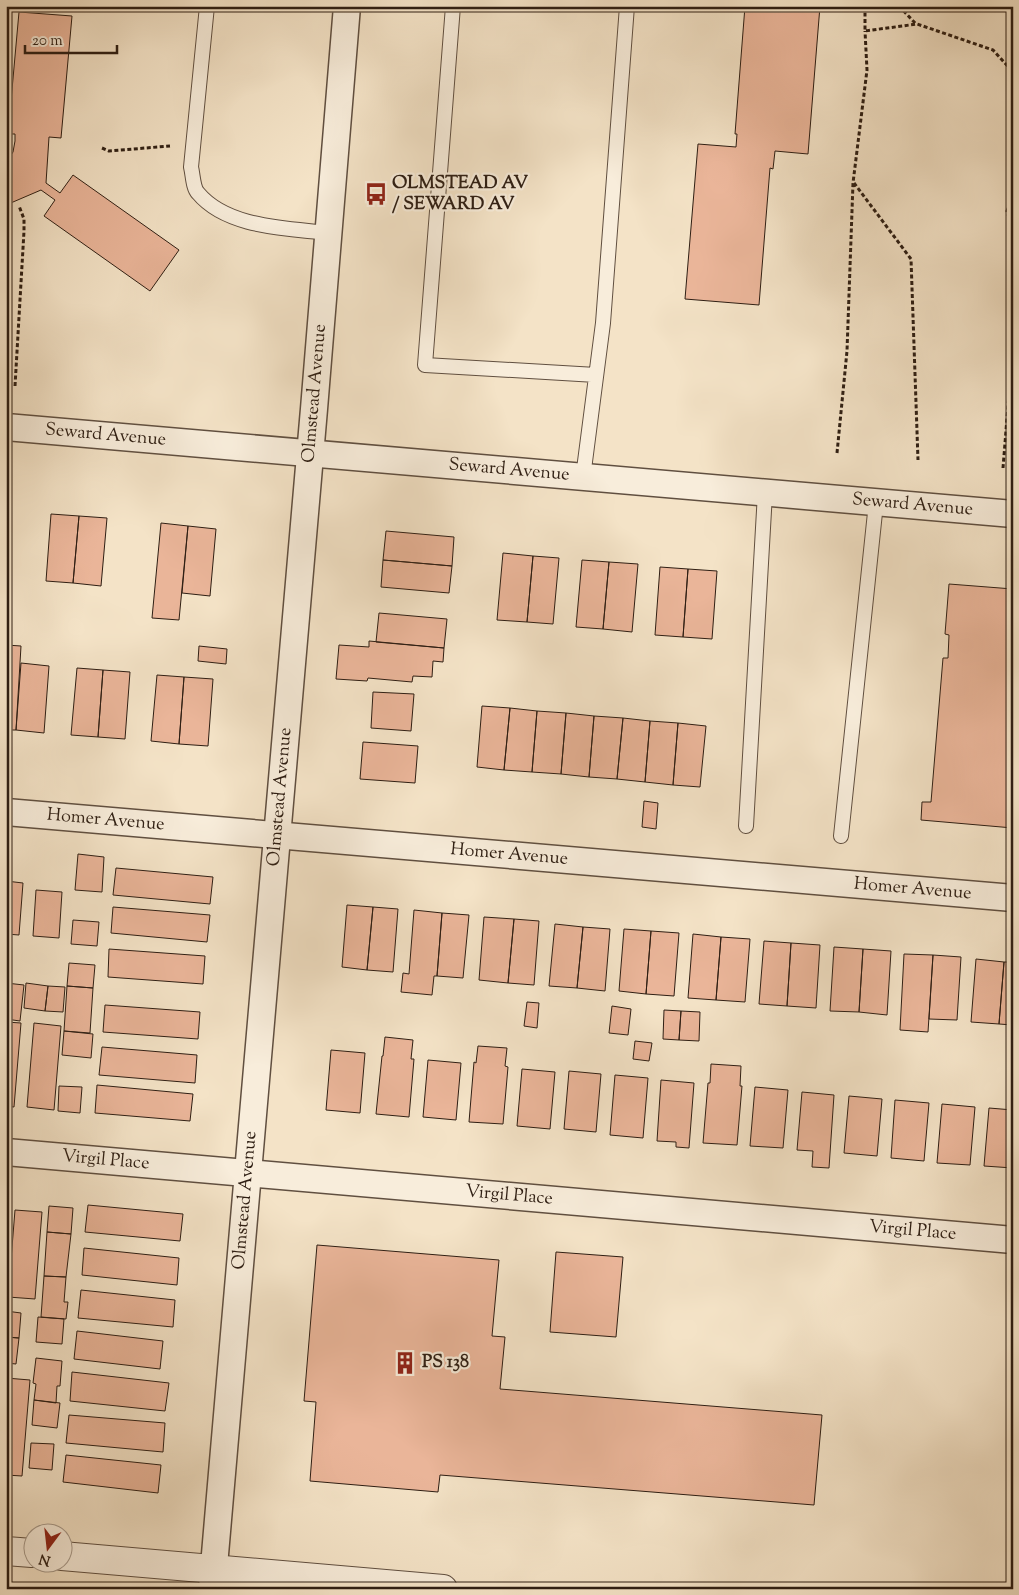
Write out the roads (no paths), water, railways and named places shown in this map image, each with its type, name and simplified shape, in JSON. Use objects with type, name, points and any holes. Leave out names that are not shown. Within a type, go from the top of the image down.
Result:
[{"type":"street","name":"Olmstead Avenue","points":[[213,1579],[278,835],[347,6]]},
{"type":"street","name":"Seward Avenue","points":[[6,427],[1013,514]]},
{"type":"street","name":"Homer Avenue","points":[[6,812],[1013,898]]},
{"type":"street","name":"Virgil Place","points":[[6,1152],[1013,1240]]},
{"type":"street","points":[[6,1551],[22,1552]]},
{"type":"street","points":[[72,1558],[213,1579],[443,1589]]},
{"type":"lane","points":[[207,6],[191,167],[196,192],[222,213],[256,224],[328,233]]},
{"type":"lane","points":[[453,6],[425,365],[596,375]]},
{"type":"lane","points":[[583,477],[603,323],[627,6]]},
{"type":"lane","points":[[746,826],[765,493]]},
{"type":"lane","points":[[841,836],[876,502]]},
{"type":"place","name":"OLMSTEAD AV / SEWARD AV","points":[[376,194]]},
{"type":"place","name":"PS 138","points":[[405,1363]]}]
